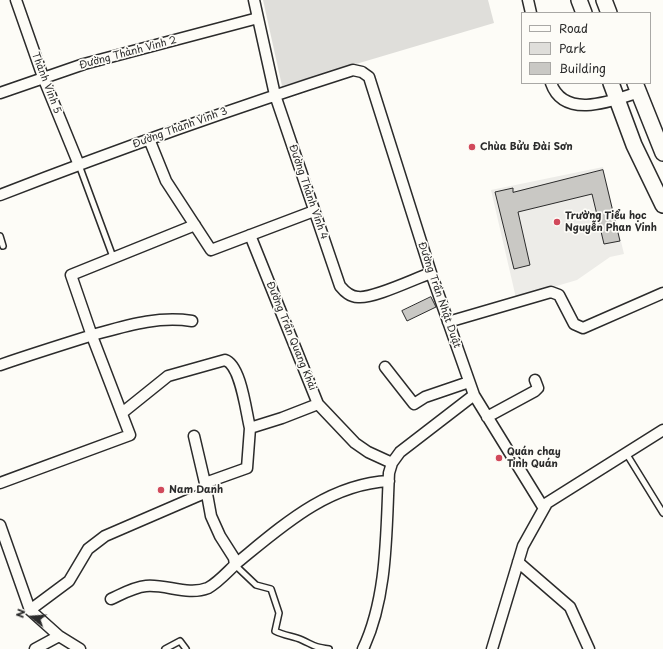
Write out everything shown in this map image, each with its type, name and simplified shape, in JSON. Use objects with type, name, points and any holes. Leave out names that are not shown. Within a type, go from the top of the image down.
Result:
[{"type":"main road","points":[[579,0],[584,12]]},
{"type":"main road","points":[[604,0],[609,12]]},
{"type":"main road","points":[[611,84],[634,145],[663,205]]},
{"type":"main road","points":[[637,88],[663,153]]},
{"type":"street","name":"Thành Vinh 5","points":[[16,0],[43,77],[79,164]]},
{"type":"street","name":"Đường Thành Vinh 4","points":[[254,0],[275,95],[340,286],[346,293],[359,298],[431,272]]},
{"type":"street","points":[[528,0],[531,12]]},
{"type":"street","name":"Đường Thành Vinh 2","points":[[0,93],[84,64],[258,18]]},
{"type":"street","name":"Đường Thành Vinh 3","points":[[0,195],[79,164],[275,95],[353,70],[362,72]]},
{"type":"street","name":"Đường Trần Nhật Duật","points":[[362,72],[369,77],[431,272],[474,395],[543,507]]},
{"type":"street","points":[[552,84],[558,96],[572,104],[586,105],[617,100],[637,88]]},
{"type":"street","points":[[149,140],[166,181],[211,250],[314,210]]},
{"type":"street","points":[[0,483],[130,435],[92,336],[71,274],[195,225]]},
{"type":"street","name":"Đường Trần Quang Khải","points":[[250,235],[318,404],[282,418],[250,428]]},
{"type":"street","points":[[448,322],[551,292],[559,295],[574,324],[583,328],[663,294]]},
{"type":"street","points":[[0,365],[73,340],[158,319],[192,321]]},
{"type":"street","points":[[30,610],[69,581],[88,549],[105,536],[247,468],[250,428],[242,391],[234,366],[225,360],[168,376],[122,413]]},
{"type":"street","points":[[385,367],[414,404],[425,397],[469,382]]},
{"type":"street","points":[[487,417],[535,391],[538,388],[535,380]]},
{"type":"street","points":[[363,649],[373,623],[382,580],[389,481],[392,463],[400,452],[474,395]]},
{"type":"street","points":[[318,404],[355,443],[368,452],[392,463]]},
{"type":"street","points":[[492,649],[523,546],[543,507],[551,499],[663,430]]},
{"type":"street","points":[[194,436],[211,516],[220,536],[234,558],[235,565]]},
{"type":"street","points":[[111,599],[136,588],[148,586],[193,591],[203,590],[212,586],[235,565],[309,507],[352,488],[370,482],[389,481]]},
{"type":"street","points":[[0,525],[30,610],[60,636],[80,649]]},
{"type":"street","points":[[518,562],[570,607],[589,649]]},
{"type":"street","points":[[35,649],[60,636]]},
{"type":"lane","points":[[79,164],[113,257]]},
{"type":"lane","points":[[0,236],[3,246]]},
{"type":"lane","points":[[626,453],[663,513]]},
{"type":"lane","points":[[235,565],[256,585],[271,589],[279,614],[276,631],[286,637],[302,640],[314,647],[329,649]]},
{"type":"lane","points":[[165,649],[180,641],[186,649]]},
{"type":"shaded area","name":"Trường Tiểu học Nguyễn Phan Vinh","points":[[603,167],[624,254],[610,257],[577,280],[516,298],[491,190]]},
{"type":"green space","points":[[263,0],[488,0],[494,23],[282,86]]},
{"type":"building","points":[[603,170],[620,241],[604,244],[592,194],[518,212],[530,265],[514,269],[495,192],[513,188],[513,192]]},
{"type":"building","points":[[431,297],[436,307],[407,321],[402,311]]},
{"type":"place","name":"Chùa Bửu Đài Sơn","points":[[472,147]]},
{"type":"place","name":"Trường Tiểu học Nguyễn Phan Vinh","points":[[557,222]]},
{"type":"place","name":"Quán chay Tỉnh Quán","points":[[499,458]]},
{"type":"place","name":"Nam Danh","points":[[161,490]]}]
